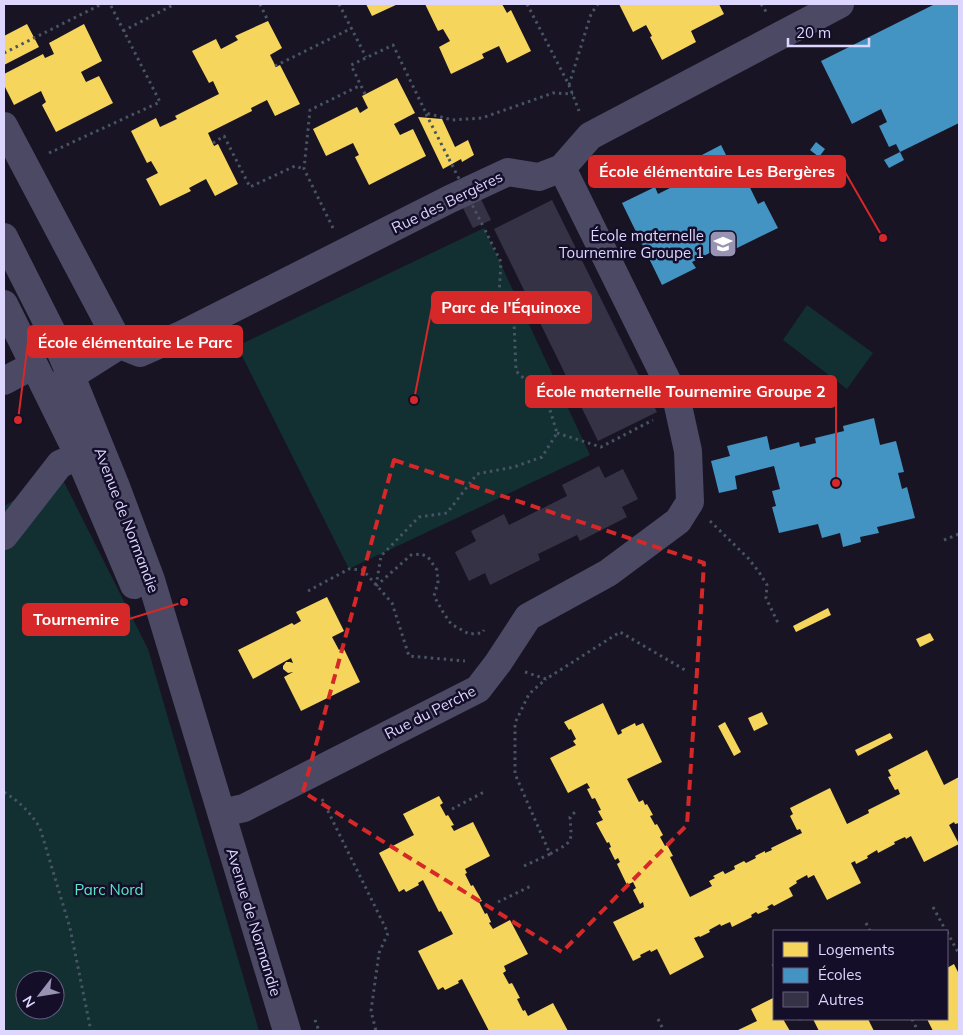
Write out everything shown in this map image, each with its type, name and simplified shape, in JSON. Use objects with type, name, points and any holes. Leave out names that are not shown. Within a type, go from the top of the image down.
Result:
[{"type":"street","name":"Rue des Bergères","points":[[120,345],[140,353],[183,334],[450,199],[508,172],[539,177],[562,168],[590,136],[840,4]]},
{"type":"street","points":[[4,126],[120,345],[48,393]]},
{"type":"street","points":[[562,168],[673,393],[688,450],[690,502]]},
{"type":"street","name":"Avenue de Normandie","points":[[4,237],[53,334],[115,484],[151,580],[287,1031]]},
{"type":"street","name":"Avenue de Normandie","points":[[4,304],[79,456],[134,586],[222,813]]},
{"type":"street","points":[[4,381],[34,365]]},
{"type":"street","points":[[4,536],[60,464],[79,456]]},
{"type":"street","name":"Rue du Perche","points":[[222,813],[244,808],[478,689],[528,617],[608,573],[678,521],[690,502]]},
{"type":"path","points":[[4,53],[102,4]]},
{"type":"path","points":[[24,164],[160,102],[110,4]]},
{"type":"path","points":[[123,30],[176,4]]},
{"type":"path","points":[[260,4],[268,21]]},
{"type":"path","points":[[339,4],[366,57]]},
{"type":"path","points":[[527,4],[569,85],[590,136]]},
{"type":"path","points":[[569,85],[591,14],[598,4]]},
{"type":"path","points":[[275,66],[352,28]]},
{"type":"path","points":[[365,94],[350,65],[393,45],[502,262],[499,294],[514,322],[516,370],[547,400],[558,433]]},
{"type":"path","points":[[344,252],[304,169],[310,110],[361,85]]},
{"type":"path","points":[[426,114],[452,120],[482,118],[553,93],[573,94]]},
{"type":"path","points":[[213,142],[224,136],[250,187],[295,166],[304,169]]},
{"type":"path","points":[[558,433],[601,448],[678,407]]},
{"type":"path","points":[[376,586],[381,556],[419,517],[447,513],[477,474],[514,467],[542,457],[558,433]]},
{"type":"path","points":[[690,502],[748,558],[759,572],[767,585],[766,598],[778,623]]},
{"type":"path","points":[[944,540],[959,534]]},
{"type":"path","points":[[376,586],[411,556],[421,554],[428,557],[437,570],[438,582],[434,596],[451,624],[470,634],[482,633],[488,626]]},
{"type":"path","points":[[308,590],[349,569],[363,570],[392,603],[409,656],[456,660]]},
{"type":"path","points":[[550,854],[515,774],[515,723],[528,694],[546,679],[620,632],[685,670]]},
{"type":"path","points":[[532,674],[546,679]]},
{"type":"path","points":[[310,774],[388,933],[379,953],[371,1011],[376,1031]]},
{"type":"path","points":[[452,809],[486,790]]},
{"type":"path","points":[[4,792],[25,807],[40,828],[70,928],[91,1031]]},
{"type":"path","points":[[524,866],[568,844],[572,837],[570,817],[575,812]]},
{"type":"path","points":[[498,902],[534,885]]},
{"type":"path","points":[[933,907],[946,930]]},
{"type":"path","points":[[866,924],[869,930]]},
{"type":"path","points":[[948,934],[959,954]]},
{"type":"path","points":[[658,1019],[664,1031]]},
{"type":"highlighted area","points":[[394,460],[704,563],[687,825],[562,952],[303,792]]},
{"type":"green space","points":[[484,228],[590,455],[385,552],[381,556],[380,554],[349,569],[237,346]]},
{"type":"green space","points":[[807,305],[873,353],[847,389],[783,340]]},
{"type":"green space","name":"Parc Nord","points":[[60,474],[148,649],[259,1031],[4,1031],[4,506]]},
{"type":"building: Logements","points":[[366,4],[398,4],[372,16]]},
{"type":"building: Logements","points":[[425,4],[502,4],[507,13],[511,10],[531,51],[507,63],[499,46],[482,54],[484,58],[451,74],[439,47],[450,41],[443,29],[438,31]]},
{"type":"building: Logements","points":[[619,4],[719,4],[724,14],[691,31],[696,42],[662,60],[646,25],[633,32]]},
{"type":"building: Logements","points":[[268,21],[282,48],[270,55],[276,67],[280,65],[300,104],[275,116],[267,100],[251,108],[252,111],[208,133],[214,146],[218,144],[238,184],[215,196],[206,179],[189,188],[191,191],[160,206],[146,179],[158,173],[151,161],[147,163],[131,131],[156,118],[160,127],[177,119],[175,116],[219,94],[213,81],[209,83],[192,51],[216,39],[221,49],[238,40],[235,36]]},
{"type":"building: Logements","points":[[27,24],[39,47],[4,65],[4,36]]},
{"type":"building: Logements","points":[[84,24],[102,61],[81,72],[86,82],[99,76],[113,103],[56,132],[42,105],[46,102],[41,91],[14,105],[4,85],[4,74],[43,54],[45,58],[54,54],[49,43]]},
{"type":"building: Logements","points":[[397,78],[415,113],[394,124],[400,135],[413,129],[426,156],[369,185],[355,157],[359,155],[353,143],[326,156],[313,129],[357,107],[360,113],[368,108],[362,96]]},
{"type":"building: Logements","points":[[418,117],[442,119],[455,147],[468,140],[474,155],[462,162],[461,159],[443,169]]},
{"type":"building: Logements","points":[[327,597],[344,631],[332,637],[339,650],[343,647],[360,682],[301,711],[284,677],[293,672],[288,673],[283,669],[286,662],[293,663],[291,658],[253,679],[238,650],[292,623],[294,625],[301,621],[296,612]]},
{"type":"building: Logements","points":[[828,608],[831,615],[796,632],[793,626]]},
{"type":"building: Logements","points":[[930,633],[934,640],[920,647],[916,639]]},
{"type":"building: Logements","points":[[603,703],[618,735],[622,733],[621,730],[635,723],[636,726],[643,723],[662,762],[627,779],[639,802],[643,800],[653,815],[650,816],[663,835],[660,837],[673,856],[670,857],[690,897],[712,886],[709,881],[715,878],[713,876],[723,871],[725,874],[735,869],[734,866],[744,861],[746,863],[756,858],[755,856],[772,850],[771,848],[802,833],[800,829],[797,830],[790,816],[793,814],[790,808],[830,788],[847,824],[869,813],[868,810],[900,794],[898,789],[895,790],[888,777],[891,776],[888,770],[927,750],[944,785],[959,777],[959,823],[955,824],[954,822],[949,825],[959,844],[924,862],[911,836],[906,839],[905,837],[878,853],[877,850],[867,856],[868,858],[856,864],[855,861],[851,863],[861,883],[827,900],[814,875],[808,878],[807,875],[796,881],[797,883],[789,888],[793,896],[774,906],[772,904],[767,907],[769,909],[758,914],[756,912],[751,915],[752,917],[732,927],[730,922],[721,926],[720,924],[709,930],[710,932],[694,938],[704,957],[670,975],[657,949],[640,955],[641,957],[633,961],[613,922],[644,907],[643,902],[640,904],[633,890],[636,888],[633,882],[627,885],[617,864],[620,862],[618,858],[615,860],[609,848],[611,847],[609,842],[607,843],[596,823],[603,820],[598,811],[601,810],[595,798],[592,799],[587,789],[590,788],[587,783],[568,793],[550,758],[576,745],[573,741],[576,739],[571,729],[569,730],[564,722]]},
{"type":"building: Logements","points":[[762,712],[768,724],[754,731],[748,718]]},
{"type":"building: Logements","points":[[725,722],[741,752],[734,756],[718,726]]},
{"type":"building: Logements","points":[[890,733],[893,738],[858,756],[855,750]]},
{"type":"building: Logements","points":[[439,796],[443,803],[440,805],[454,825],[451,826],[454,831],[473,822],[490,856],[465,869],[467,873],[465,874],[482,901],[479,902],[485,914],[487,913],[491,922],[489,923],[493,929],[510,920],[528,954],[504,966],[506,971],[503,973],[509,984],[512,983],[520,998],[517,999],[523,1011],[525,1010],[528,1016],[553,1003],[568,1031],[489,1031],[462,979],[458,981],[459,983],[445,990],[443,987],[438,990],[418,951],[453,934],[441,911],[439,912],[423,880],[418,883],[419,885],[406,892],[404,889],[399,892],[379,853],[414,835],[403,814]]},
{"type":"building: Logements","points":[[954,964],[959,974],[959,1031],[933,1031],[928,1020],[948,1020],[948,967]]},
{"type":"building: Logements","points":[[773,998],[773,1020],[784,1020],[790,1031],[736,1031],[757,1021],[751,1009]]},
{"type":"building: Logements","points":[[814,1020],[868,1020],[874,1031],[819,1031]]},
{"type":"building: Écoles","points":[[935,4],[959,4],[959,123],[900,152],[896,144],[889,147],[879,126],[887,122],[881,109],[852,124],[821,61]]},
{"type":"building: Écoles","points":[[816,142],[825,149],[819,157],[810,150]]},
{"type":"building: Écoles","points":[[721,145],[731,165],[738,163],[758,204],[764,201],[778,228],[729,252],[725,245],[692,262],[696,268],[662,285],[622,203],[655,187],[658,194],[706,170],[700,156]]},
{"type":"building: Écoles","points":[[900,152],[904,160],[889,168],[884,160]]},
{"type":"building: Écoles","points":[[874,418],[880,445],[896,441],[904,472],[898,473],[902,489],[907,487],[915,518],[877,527],[879,533],[860,537],[861,542],[843,547],[840,533],[822,538],[818,524],[779,533],[772,507],[776,506],[772,491],[780,489],[774,466],[735,476],[737,489],[719,493],[711,461],[730,456],[727,446],[767,436],[770,450],[799,442],[800,447],[816,443],[815,438],[844,431],[843,426]]},
{"type":"building: Autres","points":[[480,197],[491,220],[473,228],[462,206]]},
{"type":"building: Autres","points":[[552,200],[657,412],[598,441],[494,229]]},
{"type":"building: Autres","points":[[599,466],[605,478],[623,469],[638,499],[622,507],[627,517],[580,541],[577,535],[538,554],[540,560],[490,585],[485,573],[469,581],[455,552],[476,541],[471,531],[504,514],[509,525],[567,496],[562,485]]},
{"type":"place","name":"École élémentaire Les Bergères","points":[[883,238]]},
{"type":"place","name":"École maternelle Tournemire Groupe 1","points":[[723,244]]},
{"type":"place","name":"Parc de l'Équinoxe","points":[[414,400]]},
{"type":"place","name":"École élémentaire Le Parc","points":[[18,420]]},
{"type":"place","name":"École maternelle Tournemire Groupe 2","points":[[836,483]]},
{"type":"place","name":"Tournemire","points":[[184,602]]}]
